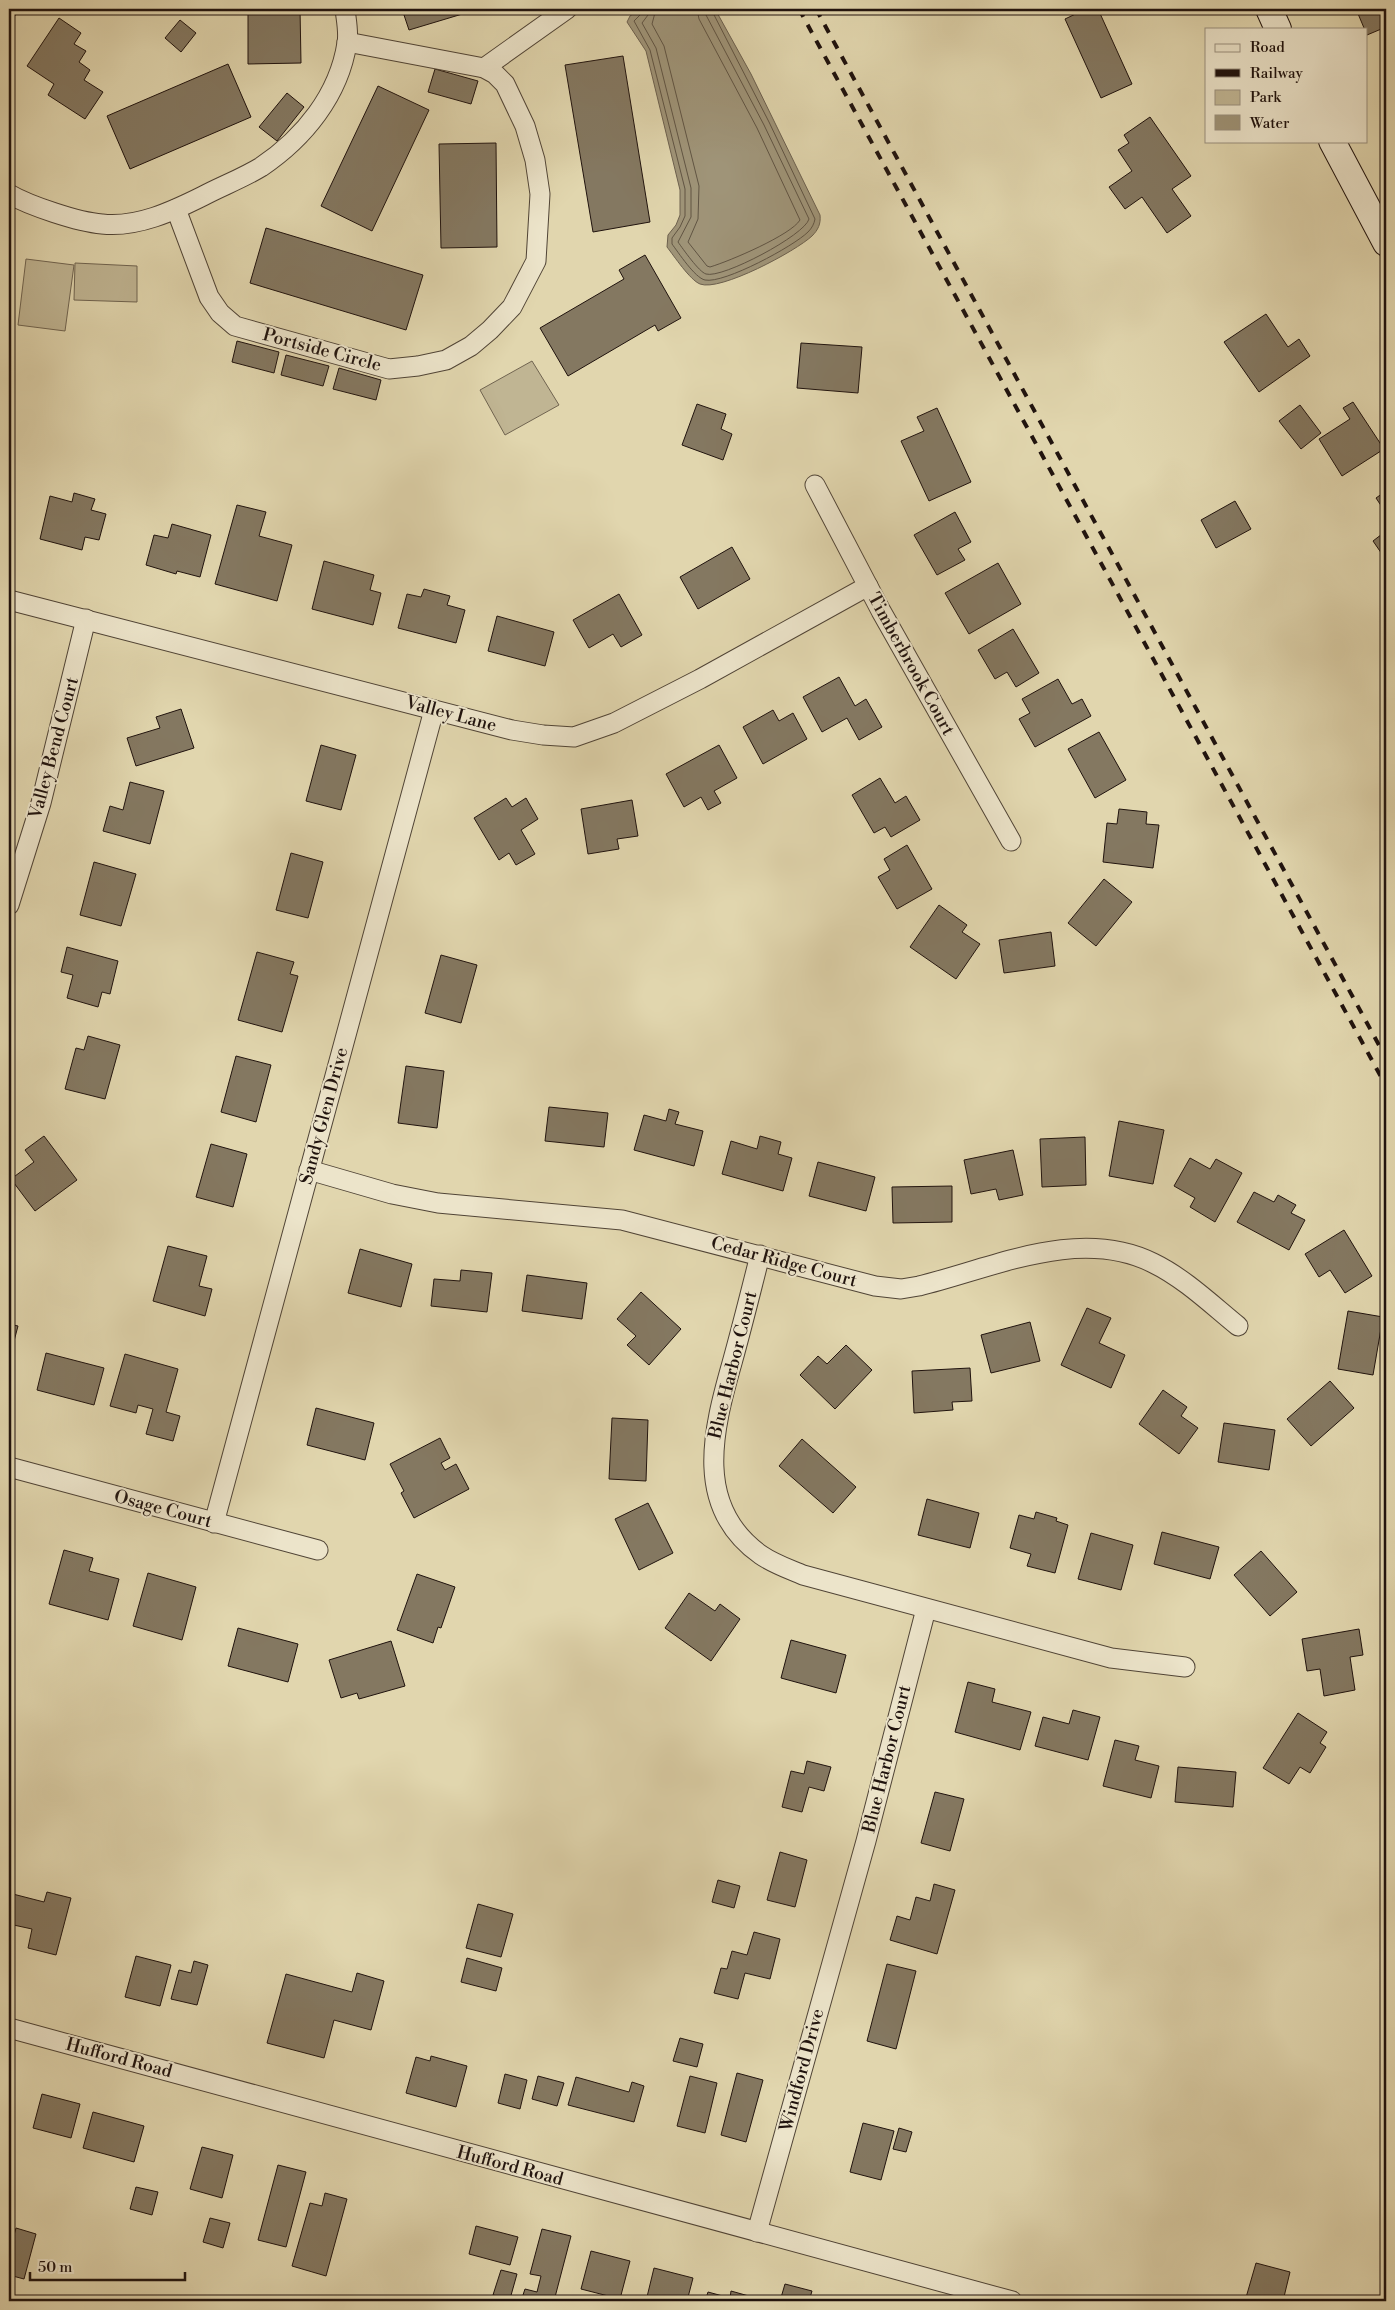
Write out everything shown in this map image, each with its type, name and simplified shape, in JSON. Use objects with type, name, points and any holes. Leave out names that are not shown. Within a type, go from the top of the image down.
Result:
[{"type":"main road","points":[[1268,9],[1278,28]]},
{"type":"main road","points":[[1333,142],[1386,243]]},
{"type":"street","points":[[9,194],[57,213],[102,224],[129,223],[176,209],[260,167],[294,140],[314,120],[327,99],[339,71],[347,42],[346,9]]},
{"type":"street","points":[[484,68],[567,9]]},
{"type":"street","name":"Portside Circle","points":[[176,209],[209,297],[220,313],[235,326],[389,369],[418,366],[446,360],[471,346],[490,330],[512,307],[536,261],[537,252],[540,194],[535,160],[525,126],[505,84],[484,68],[347,42]]},
{"type":"street","name":"Timberbrook Court","points":[[815,485],[868,586],[1011,841]]},
{"type":"street","name":"Valley Lane","points":[[9,600],[434,710],[543,736],[574,737],[585,735],[614,723],[700,680],[868,586]]},
{"type":"street","name":"Valley Bend Court","points":[[9,905],[41,803],[86,619]]},
{"type":"street","name":"Sandy Glen Drive","points":[[214,1523],[434,710]]},
{"type":"street","name":"Cedar Ridge Court","points":[[309,1170],[392,1194],[438,1203],[622,1220],[875,1286],[901,1288],[941,1280],[1035,1254],[1068,1249],[1100,1248],[1151,1262],[1168,1271],[1238,1326]]},
{"type":"street","name":"Blue Harbor Court","points":[[760,1256],[720,1403],[714,1435],[712,1466],[714,1481],[724,1510],[738,1534],[774,1563],[802,1575],[1111,1658],[1185,1667]]},
{"type":"street","name":"Osage Court","points":[[9,1467],[318,1550]]},
{"type":"street","name":"Blue Harbor Court","points":[[846,1909],[926,1609]]},
{"type":"street","name":"Windford Drive","points":[[757,2232],[846,1909]]},
{"type":"street","name":"Hufford Road","points":[[9,2028],[1012,2301]]},
{"type":"green space","points":[[26,259],[74,265],[65,331],[18,325]]},
{"type":"green space","points":[[75,263],[137,266],[137,302],[74,300]]},
{"type":"green space","points":[[532,361],[559,405],[505,435],[480,390]]},
{"type":"water","points":[[640,9],[715,9],[751,74],[820,215],[817,229],[803,243],[758,269],[724,282],[710,285],[696,282],[667,247],[668,235],[676,225],[680,215],[680,190],[646,51],[627,22],[630,16]]},
{"type":"building","points":[[9,9],[25,9],[9,19]]},
{"type":"building","points":[[248,9],[300,9],[301,63],[248,64]]},
{"type":"building","points":[[402,9],[479,9],[409,30]]},
{"type":"building","points":[[1086,9],[1098,9],[1132,84],[1101,98],[1065,19]]},
{"type":"building","points":[[1356,9],[1386,9],[1386,27],[1368,35],[1368,28],[1364,28]]},
{"type":"building","points":[[59,18],[81,33],[74,44],[86,51],[79,62],[90,70],[84,80],[103,92],[85,119],[48,95],[54,84],[27,66]]},
{"type":"building","points":[[180,20],[196,33],[181,52],[165,38]]},
{"type":"building","points":[[623,56],[650,222],[593,232],[565,65]]},
{"type":"building","points":[[228,64],[251,117],[130,169],[107,116]]},
{"type":"building","points":[[435,69],[478,81],[471,104],[428,92]]},
{"type":"building","points":[[378,86],[429,110],[372,231],[321,206]]},
{"type":"building","points":[[287,93],[304,107],[277,141],[259,127]]},
{"type":"building","points":[[1150,117],[1191,176],[1172,189],[1191,216],[1167,233],[1142,197],[1125,209],[1109,187],[1132,171],[1118,150],[1129,143],[1124,135]]},
{"type":"building","points":[[496,143],[497,247],[441,248],[439,144]]},
{"type":"building","points":[[266,228],[423,275],[406,330],[250,283]]},
{"type":"building","points":[[645,255],[681,318],[658,331],[655,325],[568,376],[540,328],[624,279],[619,270]]},
{"type":"building","points":[[1266,314],[1288,347],[1299,339],[1310,356],[1259,392],[1224,342]]},
{"type":"building","points":[[237,341],[279,352],[274,373],[232,362]]},
{"type":"building","points":[[801,343],[862,347],[858,393],[797,388]]},
{"type":"building","points":[[286,355],[329,366],[323,386],[281,375]]},
{"type":"building","points":[[339,368],[381,380],[376,400],[333,389]]},
{"type":"building","points":[[1353,402],[1384,449],[1342,476],[1319,439],[1350,419],[1343,408]]},
{"type":"building","points":[[697,404],[726,414],[721,429],[732,434],[723,460],[682,445]]},
{"type":"building","points":[[1300,405],[1321,433],[1301,449],[1279,421]]},
{"type":"building","points":[[937,408],[971,482],[929,501],[901,441],[924,431],[917,417]]},
{"type":"building","points":[[1386,491],[1386,513],[1376,498]]},
{"type":"building","points":[[74,493],[95,499],[91,510],[106,514],[99,540],[85,537],[82,550],[40,539],[50,496],[72,502]]},
{"type":"building","points":[[1235,501],[1251,529],[1216,548],[1201,520]]},
{"type":"building","points":[[237,505],[266,512],[259,536],[292,545],[277,601],[215,584]]},
{"type":"building","points":[[955,512],[971,542],[958,549],[965,560],[937,575],[914,535]]},
{"type":"building","points":[[172,524],[211,535],[200,577],[177,571],[176,574],[146,565],[154,535],[168,538]]},
{"type":"building","points":[[1386,531],[1386,555],[1384,557],[1373,541]]},
{"type":"building","points":[[732,547],[750,579],[698,609],[680,577]]},
{"type":"building","points":[[324,561],[374,575],[370,590],[381,593],[373,625],[312,609]]},
{"type":"building","points":[[998,563],[1021,604],[969,634],[945,593]]},
{"type":"building","points":[[424,589],[450,596],[447,605],[465,610],[456,643],[398,628],[407,594],[421,597]]},
{"type":"building","points":[[619,594],[642,635],[621,647],[613,634],[589,648],[573,620]]},
{"type":"building","points":[[497,616],[554,632],[545,666],[488,651]]},
{"type":"building","points":[[1013,629],[1039,673],[1016,687],[1007,672],[995,679],[978,650]]},
{"type":"building","points":[[839,677],[855,706],[866,699],[882,727],[859,740],[847,718],[822,732],[803,697]]},
{"type":"building","points":[[1058,679],[1072,704],[1082,699],[1091,716],[1035,747],[1019,719],[1030,713],[1022,699]]},
{"type":"building","points":[[181,709],[194,748],[136,766],[127,738],[160,728],[156,717]]},
{"type":"building","points":[[773,710],[779,721],[793,713],[807,739],[763,764],[743,727]]},
{"type":"building","points":[[1099,732],[1126,780],[1095,798],[1068,749]]},
{"type":"building","points":[[321,745],[356,755],[341,810],[306,801]]},
{"type":"building","points":[[719,745],[737,778],[714,791],[721,803],[708,810],[701,797],[684,807],[666,774]]},
{"type":"building","points":[[880,778],[895,803],[906,796],[920,820],[891,837],[885,827],[874,833],[852,795]]},
{"type":"building","points":[[130,782],[164,791],[150,844],[103,831],[110,806],[123,810]]},
{"type":"building","points":[[506,798],[512,807],[526,798],[538,819],[521,830],[535,854],[516,865],[509,853],[499,860],[474,818]]},
{"type":"building","points":[[632,800],[638,836],[617,839],[619,849],[588,854],[581,809]]},
{"type":"building","points":[[1119,809],[1147,812],[1146,824],[1159,825],[1153,868],[1103,862],[1107,823],[1117,824]]},
{"type":"building","points":[[907,845],[932,889],[897,909],[878,877],[890,870],[884,859]]},
{"type":"building","points":[[291,853],[323,862],[308,918],[276,910]]},
{"type":"building","points":[[94,862],[136,874],[121,926],[80,915]]},
{"type":"building","points":[[1104,879],[1132,902],[1096,946],[1068,923]]},
{"type":"building","points":[[939,905],[967,925],[962,932],[980,944],[956,979],[910,947]]},
{"type":"building","points":[[1051,932],[1055,966],[1004,973],[999,940]]},
{"type":"building","points":[[67,947],[118,961],[110,994],[102,992],[98,1007],[67,998],[73,975],[61,972]]},
{"type":"building","points":[[257,952],[294,962],[290,974],[298,976],[282,1032],[238,1020]]},
{"type":"building","points":[[441,955],[477,965],[461,1023],[425,1013]]},
{"type":"building","points":[[88,1036],[120,1045],[105,1099],[65,1089],[76,1048],[84,1050]]},
{"type":"building","points":[[236,1056],[271,1065],[256,1122],[221,1112]]},
{"type":"building","points":[[406,1066],[444,1071],[437,1128],[398,1123]]},
{"type":"building","points":[[549,1107],[608,1113],[604,1147],[545,1141]]},
{"type":"building","points":[[669,1109],[679,1112],[675,1124],[703,1131],[694,1166],[634,1150],[644,1115],[666,1121]]},
{"type":"building","points":[[1119,1121],[1164,1130],[1153,1184],[1109,1176]]},
{"type":"building","points":[[44,1136],[77,1180],[35,1211],[11,1179],[34,1162],[25,1150]]},
{"type":"building","points":[[760,1136],[781,1142],[778,1154],[792,1158],[783,1191],[722,1174],[731,1141],[757,1149]]},
{"type":"building","points":[[1085,1137],[1086,1185],[1042,1187],[1040,1139]]},
{"type":"building","points":[[211,1144],[247,1154],[233,1207],[196,1197]]},
{"type":"building","points":[[1013,1150],[1023,1195],[999,1200],[996,1189],[971,1194],[964,1160]]},
{"type":"building","points":[[1190,1158],[1210,1169],[1216,1159],[1242,1173],[1215,1222],[1190,1207],[1195,1198],[1174,1186]]},
{"type":"building","points":[[818,1162],[875,1177],[866,1211],[809,1196]]},
{"type":"building","points":[[952,1186],[952,1222],[893,1223],[892,1187]]},
{"type":"building","points":[[1254,1192],[1274,1202],[1278,1195],[1296,1205],[1291,1213],[1305,1220],[1289,1250],[1237,1222]]},
{"type":"building","points":[[1344,1230],[1372,1276],[1345,1293],[1330,1270],[1319,1277],[1305,1254]]},
{"type":"building","points":[[168,1246],[207,1256],[199,1286],[212,1289],[205,1316],[153,1301]]},
{"type":"building","points":[[360,1249],[412,1264],[401,1307],[348,1293]]},
{"type":"building","points":[[461,1270],[492,1273],[487,1312],[431,1306],[434,1279],[460,1281]]},
{"type":"building","points":[[527,1275],[587,1283],[582,1319],[522,1311]]},
{"type":"building","points":[[641,1292],[681,1329],[649,1365],[627,1345],[636,1336],[617,1319]]},
{"type":"building","points":[[1087,1308],[1111,1318],[1099,1343],[1125,1355],[1111,1388],[1061,1365]]},
{"type":"building","points":[[1348,1311],[1383,1317],[1373,1375],[1338,1369]]},
{"type":"building","points":[[1030,1322],[1040,1361],[991,1373],[981,1335]]},
{"type":"building","points":[[9,1324],[18,1326],[9,1360]]},
{"type":"building","points":[[846,1345],[872,1370],[835,1409],[800,1375],[818,1356],[827,1364]]},
{"type":"building","points":[[46,1353],[104,1368],[94,1405],[37,1390]]},
{"type":"building","points":[[125,1354],[178,1369],[166,1412],[180,1416],[173,1441],[146,1434],[153,1409],[138,1405],[136,1413],[110,1406]]},
{"type":"building","points":[[970,1368],[972,1401],[952,1402],[953,1410],[914,1413],[912,1371]]},
{"type":"building","points":[[1330,1381],[1354,1408],[1311,1446],[1287,1419]]},
{"type":"building","points":[[1163,1390],[1187,1407],[1181,1416],[1198,1428],[1179,1454],[1139,1424]]},
{"type":"building","points":[[316,1408],[374,1423],[365,1460],[307,1445]]},
{"type":"building","points":[[612,1418],[648,1420],[646,1481],[609,1479]]},
{"type":"building","points":[[1224,1423],[1275,1430],[1269,1470],[1218,1462]]},
{"type":"building","points":[[440,1438],[450,1458],[441,1463],[445,1470],[456,1464],[469,1489],[414,1518],[401,1493],[404,1491],[390,1464]]},
{"type":"building","points":[[802,1439],[856,1487],[833,1513],[779,1466]]},
{"type":"building","points":[[927,1499],[979,1513],[970,1548],[918,1535]]},
{"type":"building","points":[[648,1503],[673,1553],[639,1570],[615,1519]]},
{"type":"building","points":[[1036,1512],[1057,1518],[1056,1521],[1068,1525],[1055,1573],[1027,1566],[1031,1554],[1010,1548],[1019,1515],[1034,1519]]},
{"type":"building","points":[[1162,1532],[1219,1547],[1210,1579],[1154,1564]]},
{"type":"building","points":[[1091,1533],[1133,1545],[1121,1590],[1078,1579]]},
{"type":"building","points":[[64,1550],[93,1558],[89,1571],[119,1579],[108,1620],[49,1604]]},
{"type":"building","points":[[1261,1551],[1297,1592],[1270,1616],[1234,1575]]},
{"type":"building","points":[[148,1573],[196,1587],[182,1640],[133,1626]]},
{"type":"building","points":[[417,1574],[455,1587],[441,1628],[438,1627],[433,1643],[397,1630]]},
{"type":"building","points":[[689,1593],[715,1611],[720,1604],[740,1619],[711,1661],[665,1628]]},
{"type":"building","points":[[238,1628],[298,1644],[288,1682],[228,1666]]},
{"type":"building","points":[[1359,1629],[1363,1655],[1350,1657],[1355,1690],[1324,1696],[1320,1669],[1307,1671],[1302,1639]]},
{"type":"building","points":[[791,1640],[846,1655],[836,1693],[781,1678]]},
{"type":"building","points":[[391,1641],[405,1686],[359,1699],[357,1693],[341,1698],[329,1660]]},
{"type":"building","points":[[968,1682],[995,1689],[992,1702],[1031,1712],[1020,1750],[955,1732]]},
{"type":"building","points":[[1073,1710],[1100,1717],[1088,1760],[1035,1746],[1043,1717],[1069,1724]]},
{"type":"building","points":[[1298,1713],[1327,1732],[1320,1743],[1326,1747],[1310,1773],[1300,1767],[1289,1784],[1263,1768]]},
{"type":"building","points":[[1115,1740],[1139,1746],[1135,1760],[1159,1766],[1151,1798],[1103,1786]]},
{"type":"building","points":[[807,1761],[831,1767],[824,1791],[809,1787],[802,1812],[782,1807],[791,1771],[804,1774]]},
{"type":"building","points":[[1178,1767],[1236,1772],[1233,1807],[1175,1802]]},
{"type":"building","points":[[935,1792],[964,1799],[950,1851],[921,1843]]},
{"type":"building","points":[[780,1852],[807,1860],[795,1907],[767,1900]]},
{"type":"building","points":[[718,1880],[740,1886],[734,1908],[712,1902]]},
{"type":"building","points":[[934,1884],[955,1890],[937,1954],[890,1940],[897,1916],[910,1920],[916,1897],[930,1901]]},
{"type":"building","points":[[47,1892],[71,1898],[56,1955],[28,1948],[32,1929],[9,1924],[9,1893],[44,1902]]},
{"type":"building","points":[[478,1904],[513,1914],[501,1957],[466,1948]]},
{"type":"building","points":[[754,1932],[780,1939],[770,1979],[745,1973],[738,1999],[714,1993],[721,1968],[727,1969],[732,1951],[747,1955]]},
{"type":"building","points":[[136,1956],[171,1965],[160,2006],[125,1997]]},
{"type":"building","points":[[467,1958],[502,1968],[496,1991],[461,1982]]},
{"type":"building","points":[[194,1961],[208,1965],[197,2005],[171,1999],[179,1970],[191,1973]]},
{"type":"building","points":[[887,1964],[916,1971],[896,2049],[867,2041]]},
{"type":"building","points":[[357,1973],[384,1981],[371,2030],[334,2020],[324,2058],[267,2043],[286,1974],[352,1992]]},
{"type":"building","points":[[680,2038],[703,2044],[697,2067],[673,2061]]},
{"type":"building","points":[[431,2056],[467,2066],[456,2107],[406,2093],[416,2057],[430,2061]]},
{"type":"building","points":[[737,2073],[763,2080],[746,2142],[721,2135]]},
{"type":"building","points":[[505,2074],[527,2080],[520,2109],[498,2103]]},
{"type":"building","points":[[538,2076],[564,2083],[557,2106],[532,2099]]},
{"type":"building","points":[[690,2076],[717,2083],[705,2133],[677,2126]]},
{"type":"building","points":[[576,2077],[629,2092],[632,2082],[644,2086],[634,2122],[568,2105]]},
{"type":"building","points":[[42,2094],[80,2104],[71,2138],[33,2128]]},
{"type":"building","points":[[93,2112],[144,2126],[134,2162],[83,2148]]},
{"type":"building","points":[[863,2123],[894,2131],[881,2180],[850,2172]]},
{"type":"building","points":[[899,2128],[912,2132],[906,2152],[893,2149]]},
{"type":"building","points":[[202,2147],[233,2155],[222,2198],[190,2189]]},
{"type":"building","points":[[278,2165],[306,2172],[286,2247],[258,2240]]},
{"type":"building","points":[[136,2187],[158,2192],[152,2215],[130,2209]]},
{"type":"building","points":[[325,2193],[347,2199],[326,2276],[292,2266],[310,2203],[322,2206]]},
{"type":"building","points":[[210,2218],[230,2223],[223,2248],[203,2242]]},
{"type":"building","points":[[476,2226],[518,2237],[510,2265],[469,2254]]},
{"type":"building","points":[[16,2228],[36,2234],[24,2279],[9,2275],[9,2253]]},
{"type":"building","points":[[542,2229],[571,2236],[554,2301],[521,2301],[525,2289],[537,2292],[541,2276],[530,2274]]},
{"type":"building","points":[[591,2251],[630,2261],[620,2299],[581,2289]]},
{"type":"building","points":[[1256,2263],[1290,2272],[1283,2301],[1245,2301]]},
{"type":"building","points":[[654,2268],[693,2278],[687,2301],[646,2301]]},
{"type":"building","points":[[501,2270],[517,2274],[510,2299],[493,2295]]},
{"type":"building","points":[[785,2284],[812,2291],[809,2301],[780,2301]]},
{"type":"building","points":[[731,2291],[763,2300],[705,2301],[708,2292],[730,2298]]},
{"type":"building","points":[[1371,2296],[1386,2301],[1370,2301]]},
{"type":"railway","points":[[799,9],[1386,1086]]},
{"type":"railway","points":[[816,9],[1386,1058]]}]
